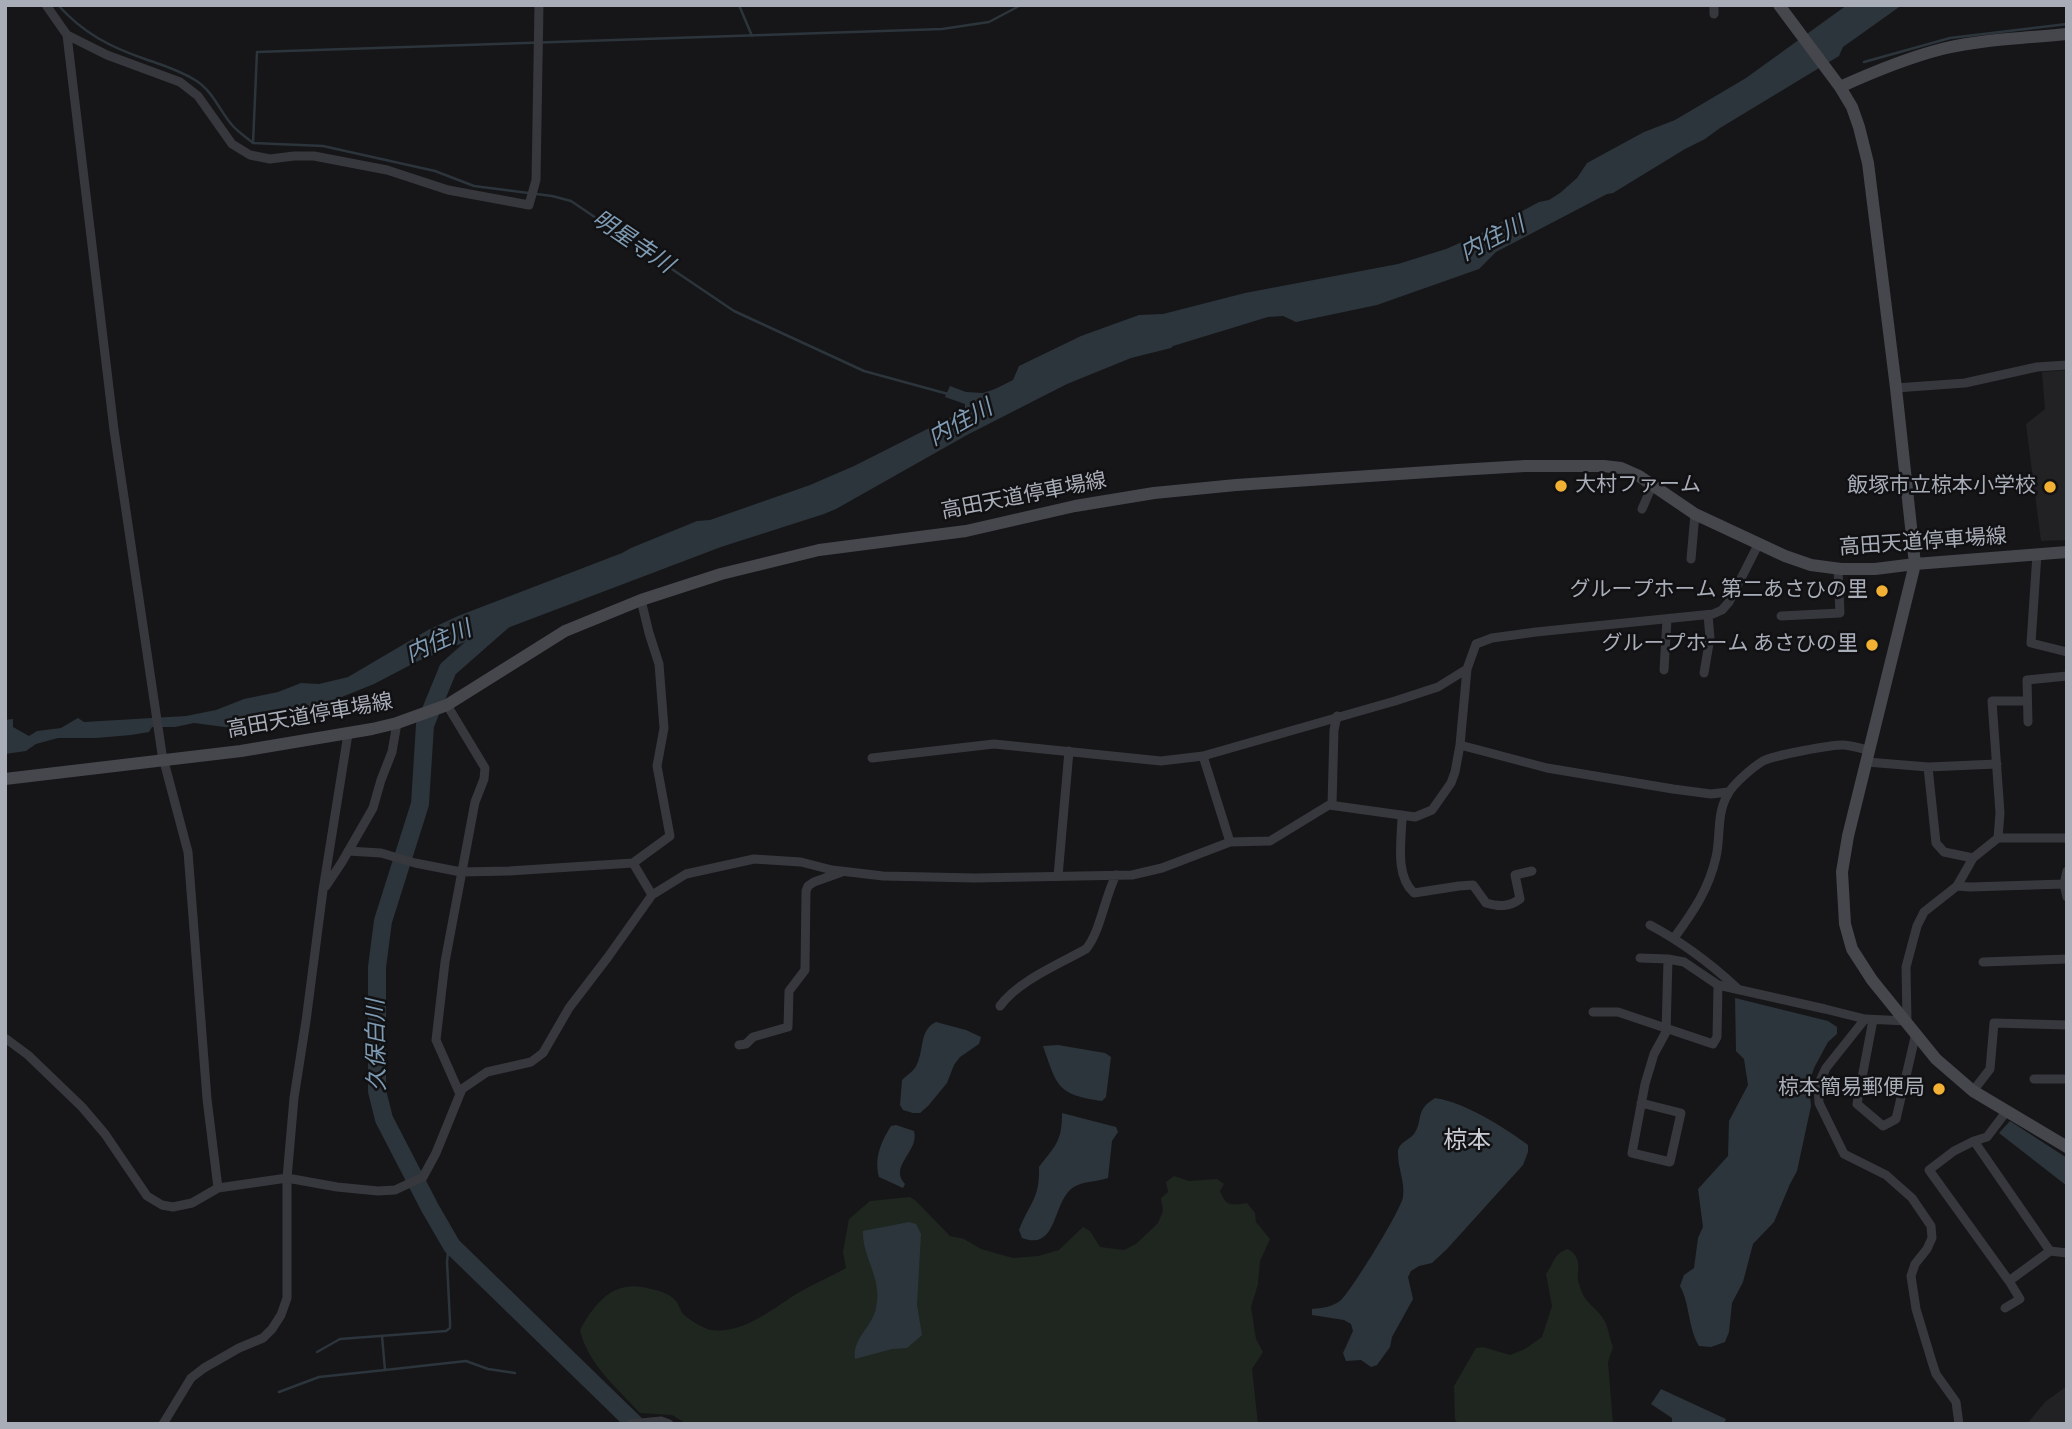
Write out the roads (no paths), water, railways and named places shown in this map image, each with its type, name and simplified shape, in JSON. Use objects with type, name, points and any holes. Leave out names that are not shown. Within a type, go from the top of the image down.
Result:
[{"type":"main road","points":[[1779,5],[1840,87],[1856,117],[1868,163],[1915,564],[1848,836],[1842,872],[1845,924],[1852,949],[1872,980],[1936,1059],[1973,1091],[2067,1147]]},
{"type":"main road","points":[[1840,87],[1868,74],[1942,49],[2067,33]]},
{"type":"main road","name":"高田天道停車場線","points":[[5,779],[348,734],[397,723],[447,705],[565,631],[641,600],[721,574],[819,550],[967,530],[1074,506],[1152,494],[1236,485],[1458,470],[1565,465],[1620,468],[1639,476],[1695,514],[1785,556],[1811,565],[1838,569],[1875,569],[2067,552]]},
{"type":"street","points":[[46,5],[67,35],[114,430],[163,758],[188,852],[207,1100],[218,1188]]},
{"type":"street","points":[[67,35],[107,55],[180,82],[198,96],[232,144],[250,155],[270,159],[314,156],[387,170],[448,190],[528,205],[536,180],[540,5]]},
{"type":"street","points":[[1896,388],[1965,383],[2038,367],[2067,365]]},
{"type":"street","points":[[1642,509],[1653,486]]},
{"type":"street","points":[[1691,559],[1695,514]]},
{"type":"street","points":[[5,1038],[28,1055],[82,1107],[105,1134],[147,1196],[162,1205],[173,1207],[192,1203],[218,1188],[287,1178],[378,1191],[395,1190],[423,1177],[436,1153],[459,1092],[487,1072],[531,1062],[543,1053],[569,1008],[652,895],[686,874],[754,859],[802,862],[883,876],[975,878],[1132,874],[1162,868],[1230,842],[1270,841],[1329,805],[1415,817],[1432,810],[1451,783],[1455,772],[1467,669],[1476,644],[1492,638],[1708,615],[1722,610],[1729,602],[1759,543]]},
{"type":"street","points":[[2037,554],[2031,643],[2067,652]]},
{"type":"street","points":[[1781,616],[1840,613],[1838,569]]},
{"type":"street","points":[[348,850],[381,853],[461,872],[633,863],[670,836],[657,765],[664,728],[659,664],[641,600]]},
{"type":"street","points":[[1704,673],[1709,648],[1708,615]]},
{"type":"street","points":[[1664,670],[1667,619]]},
{"type":"street","points":[[872,758],[994,744],[1161,761],[1203,756],[1438,687],[1467,669]]},
{"type":"street","points":[[2028,722],[2027,680],[2067,676]]},
{"type":"street","points":[[1998,838],[2000,813],[1992,701],[2027,701]]},
{"type":"street","points":[[447,705],[485,768],[461,872],[445,962],[436,1040],[459,1092]]},
{"type":"street","points":[[1332,805],[1334,730],[1337,716]]},
{"type":"street","points":[[323,890],[373,808],[392,752],[397,723]]},
{"type":"street","points":[[163,1424],[191,1378],[239,1348],[263,1338],[281,1315],[287,1298],[287,1178],[294,1098],[348,734]]},
{"type":"street","points":[[1460,745],[1546,768],[1711,794],[1728,792]]},
{"type":"street","points":[[1674,938],[1697,907],[1709,884],[1717,855],[1720,815],[1728,792],[1764,761],[1842,745],[1868,756],[1928,767],[1997,764]]},
{"type":"street","points":[[1058,876],[1069,751]]},
{"type":"street","points":[[1203,756],[1230,842]]},
{"type":"street","points":[[1928,767],[1936,843],[1944,852],[1973,858]]},
{"type":"street","points":[[1402,815],[1400,855],[1408,887],[1414,893],[1473,885],[1486,903],[1507,906],[1520,899],[1516,875],[1532,871]]},
{"type":"street","points":[[1640,958],[1685,962],[1718,985],[1869,1020],[1906,1021],[1906,967],[1917,926],[1924,912],[1957,886],[1973,858],[1998,838],[2067,838]]},
{"type":"street","points":[[633,863],[652,895]]},
{"type":"street","points":[[739,1045],[746,1044],[753,1037],[788,1027],[789,991],[805,970],[808,886],[844,871]]},
{"type":"street","points":[[2067,871],[2064,884],[2067,897]]},
{"type":"street","points":[[1000,1006],[1007,996],[1018,988],[1086,949],[1092,942],[1108,890],[1116,875]]},
{"type":"street","points":[[1957,886],[2064,884]]},
{"type":"street","points":[[1650,925],[1674,938],[1718,970],[1738,989]]},
{"type":"street","points":[[1641,1103],[1655,1106],[1681,1113],[1670,1162],[1632,1153],[1640,1112],[1642,1098],[1645,1084],[1654,1054],[1667,1029],[1668,959]]},
{"type":"street","points":[[1983,962],[2067,959]]},
{"type":"street","points":[[1593,1012],[1618,1012],[1713,1044],[1717,1037],[1718,985]]},
{"type":"street","points":[[1869,1020],[1857,1104],[1883,1126],[1896,1119],[1916,1033]]},
{"type":"street","points":[[1869,1020],[1825,1068],[1818,1085],[1819,1103],[1844,1154],[1886,1175],[1912,1198],[1931,1226],[1932,1238],[1927,1249],[1914,1264],[1911,1276],[1916,1309],[1932,1363],[1936,1374],[1956,1402],[1958,1424]]},
{"type":"street","points":[[1973,1091],[1990,1069],[1994,1023],[2067,1025]]},
{"type":"street","points":[[2034,1079],[2067,1079]]},
{"type":"street","points":[[2005,1308],[2020,1298],[1929,1170],[1954,1151],[1987,1137],[2006,1112]]},
{"type":"street","points":[[1974,1141],[2050,1251]]},
{"type":"street","points":[[2008,1281],[2050,1251],[2067,1253]]},
{"type":"street","points":[[630,1424],[661,1421],[668,1424]]},
{"type":"water","name":"内住川","points":[[1847,5],[1902,5],[1843,47],[1839,56],[1613,193],[1496,252],[1479,269],[1377,305],[1296,322],[1283,316],[1268,317],[1131,358],[1067,384],[967,435],[836,509],[721,547],[470,640],[302,713],[287,709],[255,715],[244,718],[232,728],[194,723],[175,727],[152,727],[149,732],[131,735],[58,738],[36,744],[26,751],[5,754],[5,720],[13,719],[13,727],[29,736],[37,731],[61,728],[78,718],[84,722],[186,716],[216,710],[301,683],[319,684],[348,677],[428,630],[458,616],[697,521],[710,520],[810,485],[854,466],[965,410],[965,404],[945,397],[950,386],[966,392],[983,393],[995,389],[1013,380],[1019,366],[1081,336],[1139,315],[1163,314],[1245,293],[1398,264],[1446,249],[1539,202],[1549,200],[1577,178],[1587,163],[1644,132],[1675,120],[1746,78]]},
{"type":"water","points":[[1735,998],[1828,1021],[1837,1027],[1837,1034],[1828,1042],[1814,1068],[1809,1084],[1811,1106],[1797,1171],[1774,1222],[1753,1244],[1743,1282],[1732,1303],[1729,1332],[1725,1342],[1711,1347],[1699,1346],[1680,1286],[1684,1275],[1694,1268],[1698,1238],[1703,1227],[1698,1189],[1728,1156],[1729,1121],[1748,1085],[1744,1059],[1736,1051]]},
{"type":"water","points":[[936,1022],[981,1037],[979,1044],[960,1057],[947,1083],[920,1113],[903,1110],[900,1105],[902,1080],[915,1068],[924,1036]]},
{"type":"water","points":[[1058,1045],[1105,1053],[1111,1057],[1106,1097],[1102,1101],[1067,1092],[1061,1086],[1043,1046]]},
{"type":"water","points":[[1435,1098],[1471,1110],[1496,1123],[1528,1145],[1528,1152],[1523,1165],[1447,1249],[1432,1263],[1411,1271],[1408,1277],[1413,1299],[1392,1337],[1390,1347],[1377,1365],[1371,1367],[1361,1360],[1346,1361],[1343,1353],[1353,1331],[1351,1324],[1344,1320],[1312,1315],[1312,1309],[1324,1308],[1342,1299],[1386,1232],[1403,1197],[1399,1147],[1414,1134],[1424,1107]]},
{"type":"water","points":[[1062,1113],[1116,1127],[1118,1132],[1112,1141],[1108,1178],[1075,1186],[1065,1197],[1048,1233],[1033,1240],[1022,1238],[1019,1230],[1036,1194],[1039,1167],[1059,1137]]},
{"type":"water","points":[[2010,1121],[2067,1158],[2067,1186],[1999,1133]]},
{"type":"water","points":[[891,1126],[914,1131],[915,1138],[900,1171],[905,1184],[903,1188],[879,1177],[878,1170],[881,1144]]},
{"type":"water","points":[[909,1222],[916,1224],[921,1234],[917,1305],[922,1335],[907,1348],[892,1349],[855,1359],[856,1345],[874,1315],[877,1297],[863,1231]]},
{"type":"water","points":[[1661,1389],[1726,1419],[1724,1424],[1672,1424],[1672,1418],[1651,1404]]},
{"type":"waterway","points":[[58,5],[77,24],[109,44],[177,71],[201,84],[232,125],[253,143]]},
{"type":"waterway","points":[[739,5],[752,36]]},
{"type":"waterway","points":[[253,143],[257,52],[942,29],[989,22],[1021,5]]},
{"type":"waterway","points":[[1864,62],[1950,38],[2067,24]]},
{"type":"waterway","name":"明星寺川","points":[[253,143],[323,146],[435,171],[474,186],[571,201],[734,311],[864,371],[948,394]]},
{"type":"waterway","name":"久保白川","points":[[506,618],[448,669],[425,725],[420,804],[383,921],[377,967],[377,1091],[384,1119],[452,1246],[635,1424]]},
{"type":"waterway","points":[[317,1352],[340,1339],[446,1331],[450,1328],[447,1262],[449,1242]]},
{"type":"waterway","points":[[279,1392],[319,1377],[385,1370],[382,1336]]},
{"type":"waterway","points":[[385,1370],[466,1361],[488,1369],[515,1373]]},
{"type":"place","name":"大村ファーム","points":[[1561,486]]},
{"type":"place","name":"飯塚市立椋本小学校","points":[[2050,487]]},
{"type":"place","name":"グループホーム 第二あさひの里","points":[[1882,591]]},
{"type":"place","name":"グループホーム あさひの里","points":[[1872,645]]},
{"type":"place","name":"椋本簡易郵便局","points":[[1939,1089]]},
{"type":"district","name":"椋本","points":[[1467,1142]]}]
